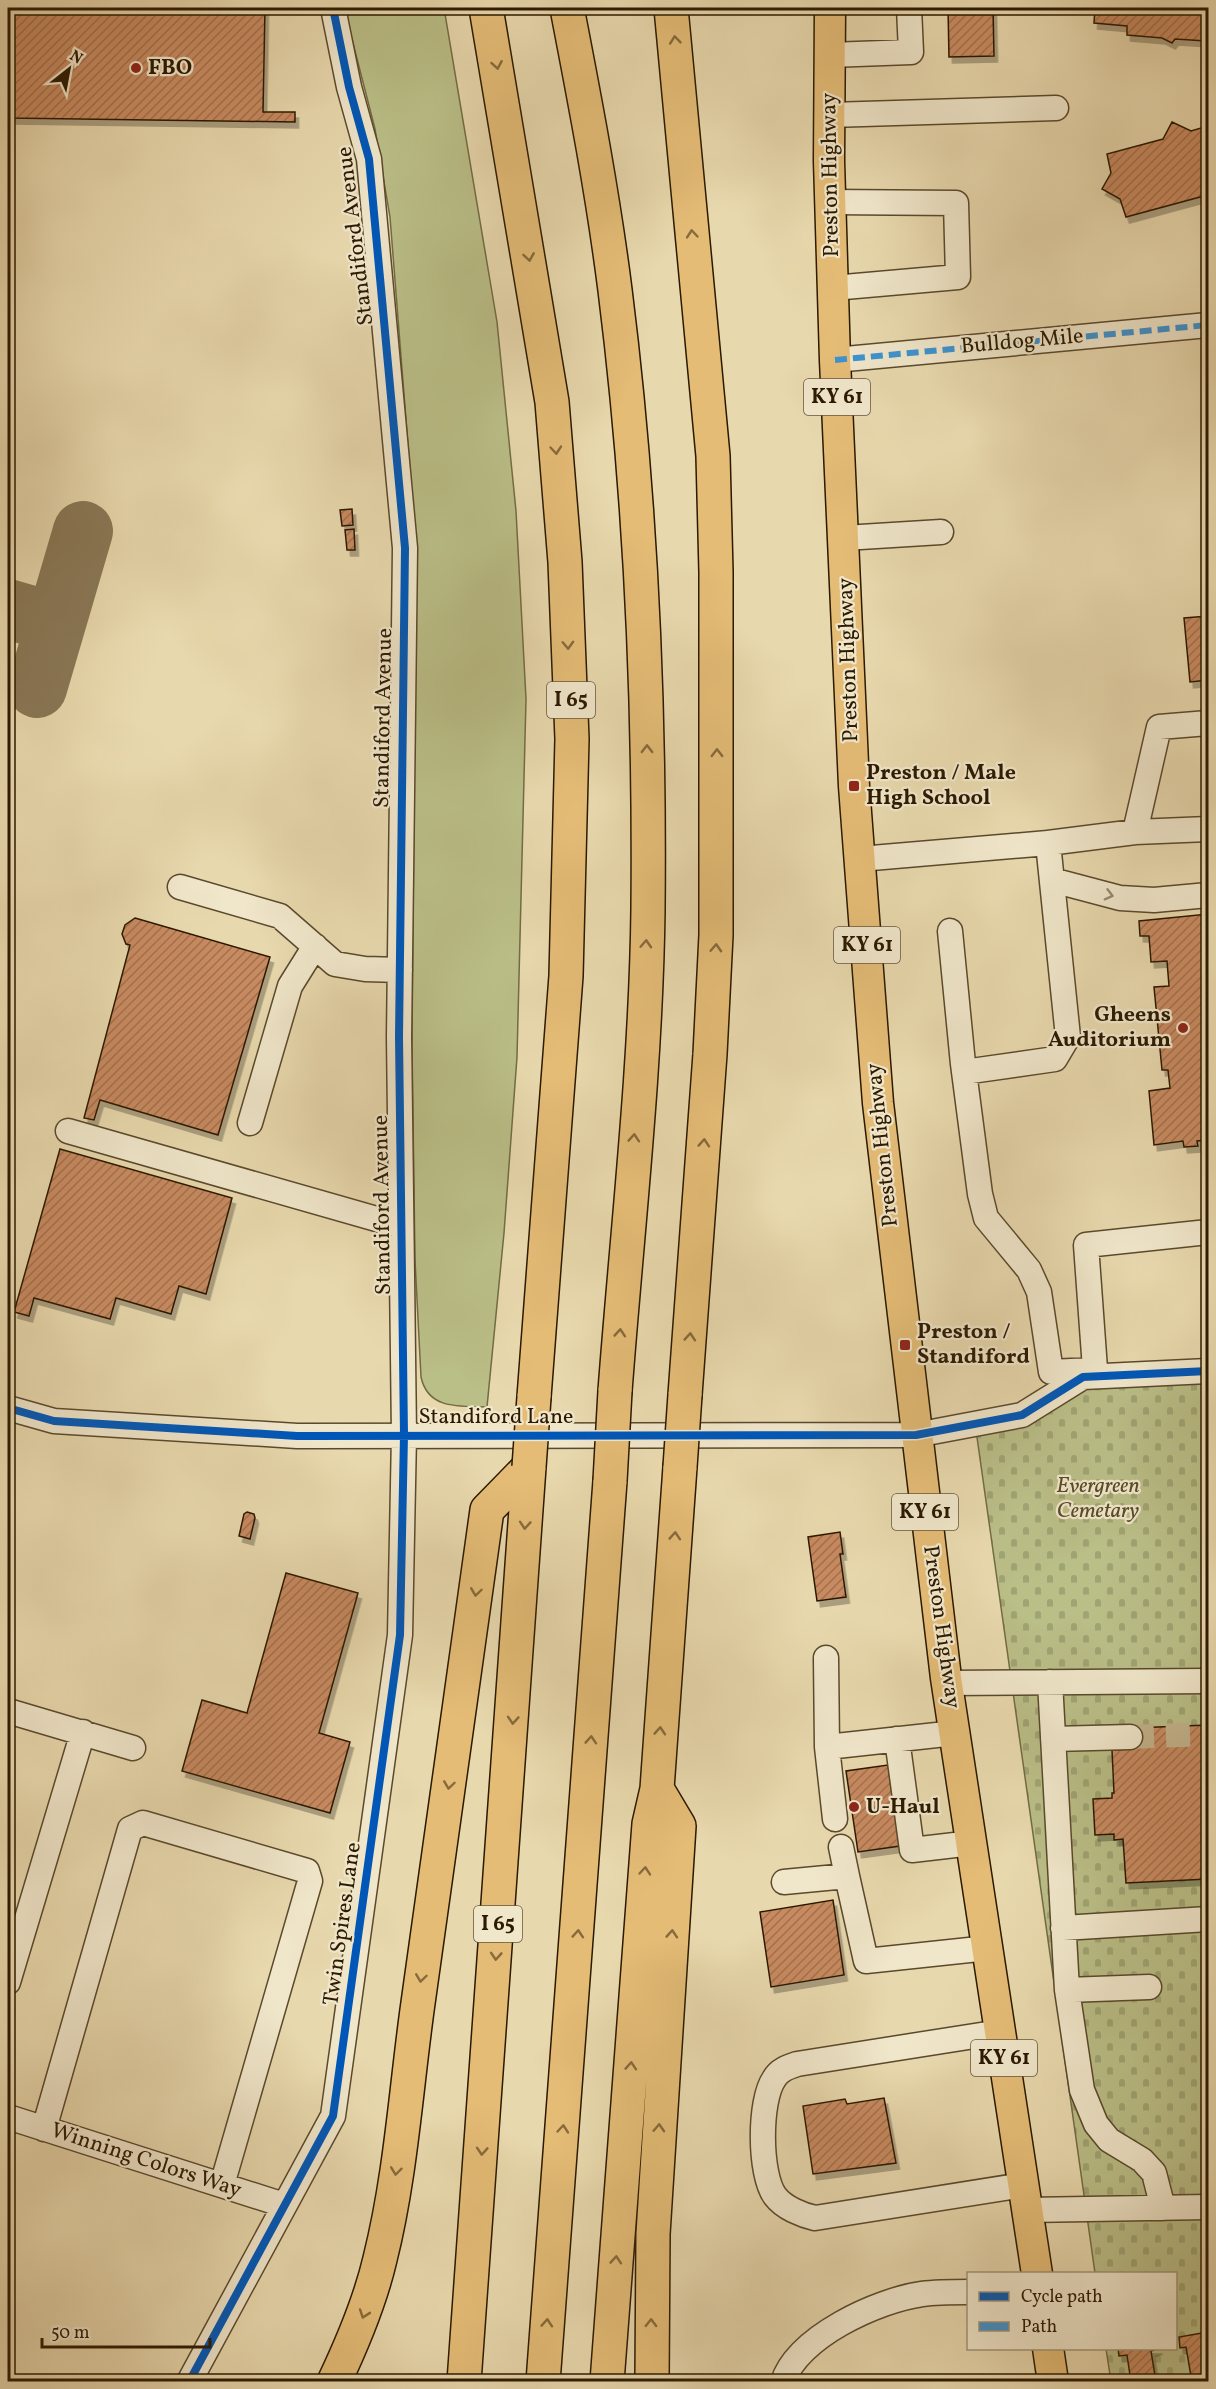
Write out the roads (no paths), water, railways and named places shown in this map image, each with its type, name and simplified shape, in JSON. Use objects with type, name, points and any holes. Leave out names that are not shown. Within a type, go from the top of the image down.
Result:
[{"type":"highway","name":"I 65","points":[[464,2382],[566,976],[572,739],[565,562],[552,402],[486,8]]},
{"type":"highway","points":[[543,2382],[610,1481],[640,1058],[647,924],[647,701],[642,576],[615,290],[599,182],[567,8]]},
{"type":"highway","points":[[607,2382],[649,1824],[657,1789],[716,935],[717,572],[713,456],[671,8]]},
{"type":"highway","points":[[334,2382],[355,2338],[368,2301],[381,2258],[395,2181],[487,1510],[529,1467]]},
{"type":"highway","points":[[652,2382],[654,2234],[679,1826],[657,1789]]},
{"type":"main road","name":"Preston Highway","points":[[830,8],[830,202],[835,360],[860,859],[878,1103],[947,1683],[1037,2272]]},
{"type":"main road","points":[[1048,2350],[1053,2382]]},
{"type":"street","name":"Standiford Avenue","points":[[333,8],[349,87],[369,159],[405,548],[400,970],[404,1436]]},
{"type":"street","points":[[830,55],[911,52],[909,8]]},
{"type":"street","points":[[830,115],[1056,108]]},
{"type":"street","points":[[830,202],[956,203],[958,277],[833,288]]},
{"type":"street","name":"Bulldog Mile","points":[[835,360],[1209,325]]},
{"type":"street","points":[[844,538],[941,532]]},
{"type":"street","points":[[1135,832],[1159,727],[1209,723]]},
{"type":"street","points":[[860,859],[1048,843],[1135,832],[1209,830]]},
{"type":"street","points":[[964,1072],[1055,1059],[1068,1037],[1048,843]]},
{"type":"street","points":[[1052,880],[1120,898],[1154,900],[1209,895]]},
{"type":"street","points":[[180,887],[280,916],[335,964],[364,969],[400,970]]},
{"type":"street","points":[[950,932],[964,1072],[980,1194],[986,1218],[1029,1270],[1039,1293],[1051,1372],[1049,1388],[1022,1415]]},
{"type":"street","points":[[250,1123],[290,987],[315,946]]},
{"type":"street","points":[[69,1131],[401,1226]]},
{"type":"street","points":[[1095,1370],[1086,1245],[1209,1232]]},
{"type":"street","points":[[1051,1372],[1209,1365]]},
{"type":"street","points":[[916,1435],[1022,1415],[1083,1377],[1209,1371]]},
{"type":"street","name":"Standiford Lane","points":[[8,1408],[54,1421],[297,1436],[916,1435]]},
{"type":"street","name":"Twin Spires Lane","points":[[189,2382],[333,2116],[400,1635],[404,1436]]},
{"type":"street","points":[[826,1659],[827,1747],[834,1819]]},
{"type":"street","points":[[947,1683],[1209,1681]]},
{"type":"street","points":[[1050,1682],[1066,1990],[1082,2090],[1096,2124],[1109,2140],[1142,2160],[1154,2173],[1163,2208]]},
{"type":"street","points":[[8,1711],[133,1748]]},
{"type":"street","points":[[8,1982],[83,1732]]},
{"type":"street","points":[[827,1747],[955,1733]]},
{"type":"street","points":[[1053,1739],[1130,1737]]},
{"type":"street","points":[[897,1738],[912,1850],[972,1843]]},
{"type":"street","points":[[44,2129],[130,1829],[143,1823],[307,1872],[310,1881],[222,2185]]},
{"type":"street","points":[[841,1847],[866,1961],[987,1948]]},
{"type":"street","points":[[784,1882],[847,1876]]},
{"type":"street","points":[[1063,1928],[1209,1918]]},
{"type":"street","points":[[1066,1990],[1149,1987]]},
{"type":"street","points":[[1000,2032],[797,2064],[784,2069],[775,2076],[768,2090],[764,2145],[766,2169],[776,2198],[802,2215],[815,2218],[1025,2197],[1163,2208],[1209,2207]]},
{"type":"street","name":"Winning Colors Way","points":[[8,2117],[102,2150],[284,2205]]},
{"type":"street","points":[[783,2382],[786,2371],[800,2351],[829,2330],[858,2316],[921,2294],[967,2292]]},
{"type":"tunnel","points":[[1130,1737],[1208,1734]]},
{"type":"place","name":"FBO","points":[[136,68]]},
{"type":"place","name":"Preston / Male High School","points":[[854,786]]},
{"type":"place","name":"Gheens Auditorium","points":[[1183,1028]]},
{"type":"place","name":"Preston / Standiford","points":[[905,1345]]},
{"type":"place","name":"U-Haul","points":[[854,1807]]},
{"type":"park label","name":"Evergreen Cemetary","points":[[1098,1498]]}]
